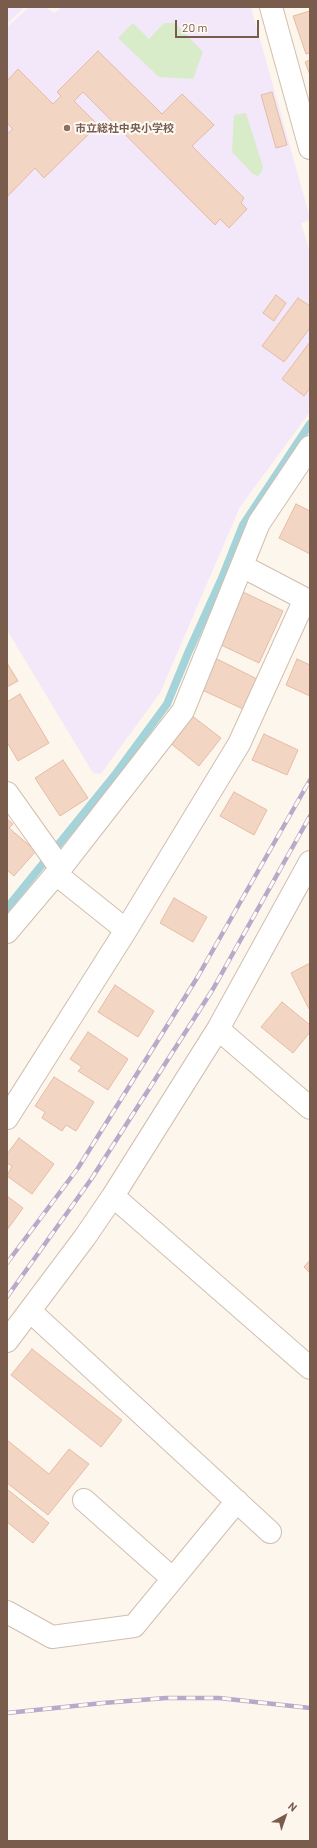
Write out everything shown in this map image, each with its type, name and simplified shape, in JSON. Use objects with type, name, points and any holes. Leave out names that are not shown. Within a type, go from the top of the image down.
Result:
[{"type":"street","points":[[271,7],[310,148]]},
{"type":"street","points":[[7,932],[55,864],[183,711],[259,523],[310,446]]},
{"type":"street","points":[[7,1118],[126,930],[239,744],[308,599],[242,566]]},
{"type":"street","points":[[7,793],[55,864],[126,930]]},
{"type":"street","points":[[7,1341],[85,1237],[113,1196],[218,1029],[310,862]]},
{"type":"street","points":[[218,1029],[310,1108]]},
{"type":"street","points":[[113,1196],[310,1368]]},
{"type":"street","points":[[30,1311],[270,1532]]},
{"type":"street","points":[[84,1500],[173,1579]]},
{"type":"street","points":[[7,1612],[52,1637],[134,1626],[237,1501]]},
{"type":"shaded area","points":[[7,7],[25,7],[7,24]]},
{"type":"shaded area","points":[[29,7],[46,7],[54,13],[62,7],[251,7],[310,218],[310,220],[301,223],[310,252],[310,412],[240,507],[160,693],[101,774],[93,773],[7,630],[7,27]]},
{"type":"green space","points":[[133,23],[149,39],[164,23],[175,23],[203,52],[193,79],[159,77],[118,38]]},
{"type":"green space","points":[[246,113],[263,167],[262,172],[258,176],[253,174],[232,152],[234,115]]},
{"type":"building","points":[[310,11],[310,53],[306,54],[293,16]]},
{"type":"building","points":[[98,51],[162,114],[182,94],[214,125],[192,146],[244,198],[241,203],[247,209],[229,228],[220,219],[215,225],[83,92],[74,101],[98,125],[44,178],[35,168],[7,197],[7,134],[13,129],[7,123],[7,81],[18,69],[53,104],[61,96],[57,92]]},
{"type":"building","points":[[310,60],[310,75],[305,62]]},
{"type":"building","points":[[272,92],[287,145],[276,148],[261,95]]},
{"type":"building","points":[[276,295],[286,303],[274,321],[263,313]]},
{"type":"building","points":[[298,298],[310,306],[310,328],[284,362],[262,346]]},
{"type":"building","points":[[310,342],[310,388],[304,396],[282,379]]},
{"type":"building","points":[[296,504],[310,511],[310,554],[279,538]]},
{"type":"building","points":[[243,592],[283,611],[259,663],[219,644]]},
{"type":"building","points":[[215,658],[257,679],[243,709],[200,689]]},
{"type":"building","points":[[297,659],[310,665],[310,696],[286,685]]},
{"type":"building","points":[[7,663],[18,681],[7,687]]},
{"type":"building","points":[[20,694],[49,743],[18,761],[7,742],[7,702]]},
{"type":"building","points":[[191,715],[221,738],[199,766],[169,742]]},
{"type":"building","points":[[264,734],[298,750],[287,775],[252,760]]},
{"type":"building","points":[[63,760],[88,798],[60,816],[35,778]]},
{"type":"building","points":[[234,792],[267,810],[254,835],[220,816]]},
{"type":"building","points":[[7,819],[13,824],[9,828],[36,851],[14,876],[7,870]]},
{"type":"building","points":[[174,898],[207,917],[193,942],[160,923]]},
{"type":"building","points":[[310,963],[310,1008],[309,1009],[291,973]]},
{"type":"building","points":[[115,985],[154,1011],[138,1037],[98,1012]]},
{"type":"building","points":[[282,1002],[310,1025],[310,1032],[293,1053],[261,1027]]},
{"type":"building","points":[[88,1032],[128,1059],[108,1090],[78,1071],[82,1067],[70,1059]]},
{"type":"building","points":[[54,1077],[94,1102],[76,1131],[66,1125],[62,1131],[42,1118],[45,1112],[35,1106]]},
{"type":"building","points":[[19,1138],[54,1164],[32,1194],[7,1176],[12,1166],[7,1163],[7,1154]]},
{"type":"building","points":[[7,1196],[23,1208],[7,1230]]},
{"type":"building","points":[[310,1260],[310,1273],[304,1267]]},
{"type":"building","points":[[32,1349],[122,1420],[101,1447],[11,1375]]},
{"type":"building","points":[[7,1440],[49,1474],[69,1449],[89,1464],[48,1515],[7,1483]]},
{"type":"building","points":[[7,1489],[49,1523],[33,1543],[7,1522]]},
{"type":"waterway","points":[[7,908],[114,776],[167,704],[222,578],[243,525],[310,424]]},
{"type":"railway","points":[[7,1263],[78,1168],[197,978],[310,780]]},
{"type":"railway","points":[[7,1297],[92,1178],[213,989],[310,816]]},
{"type":"railway","points":[[7,1713],[166,1698],[219,1698],[310,1708]]},
{"type":"place","name":"市立総社中央小学校","points":[[67,128]]}]
